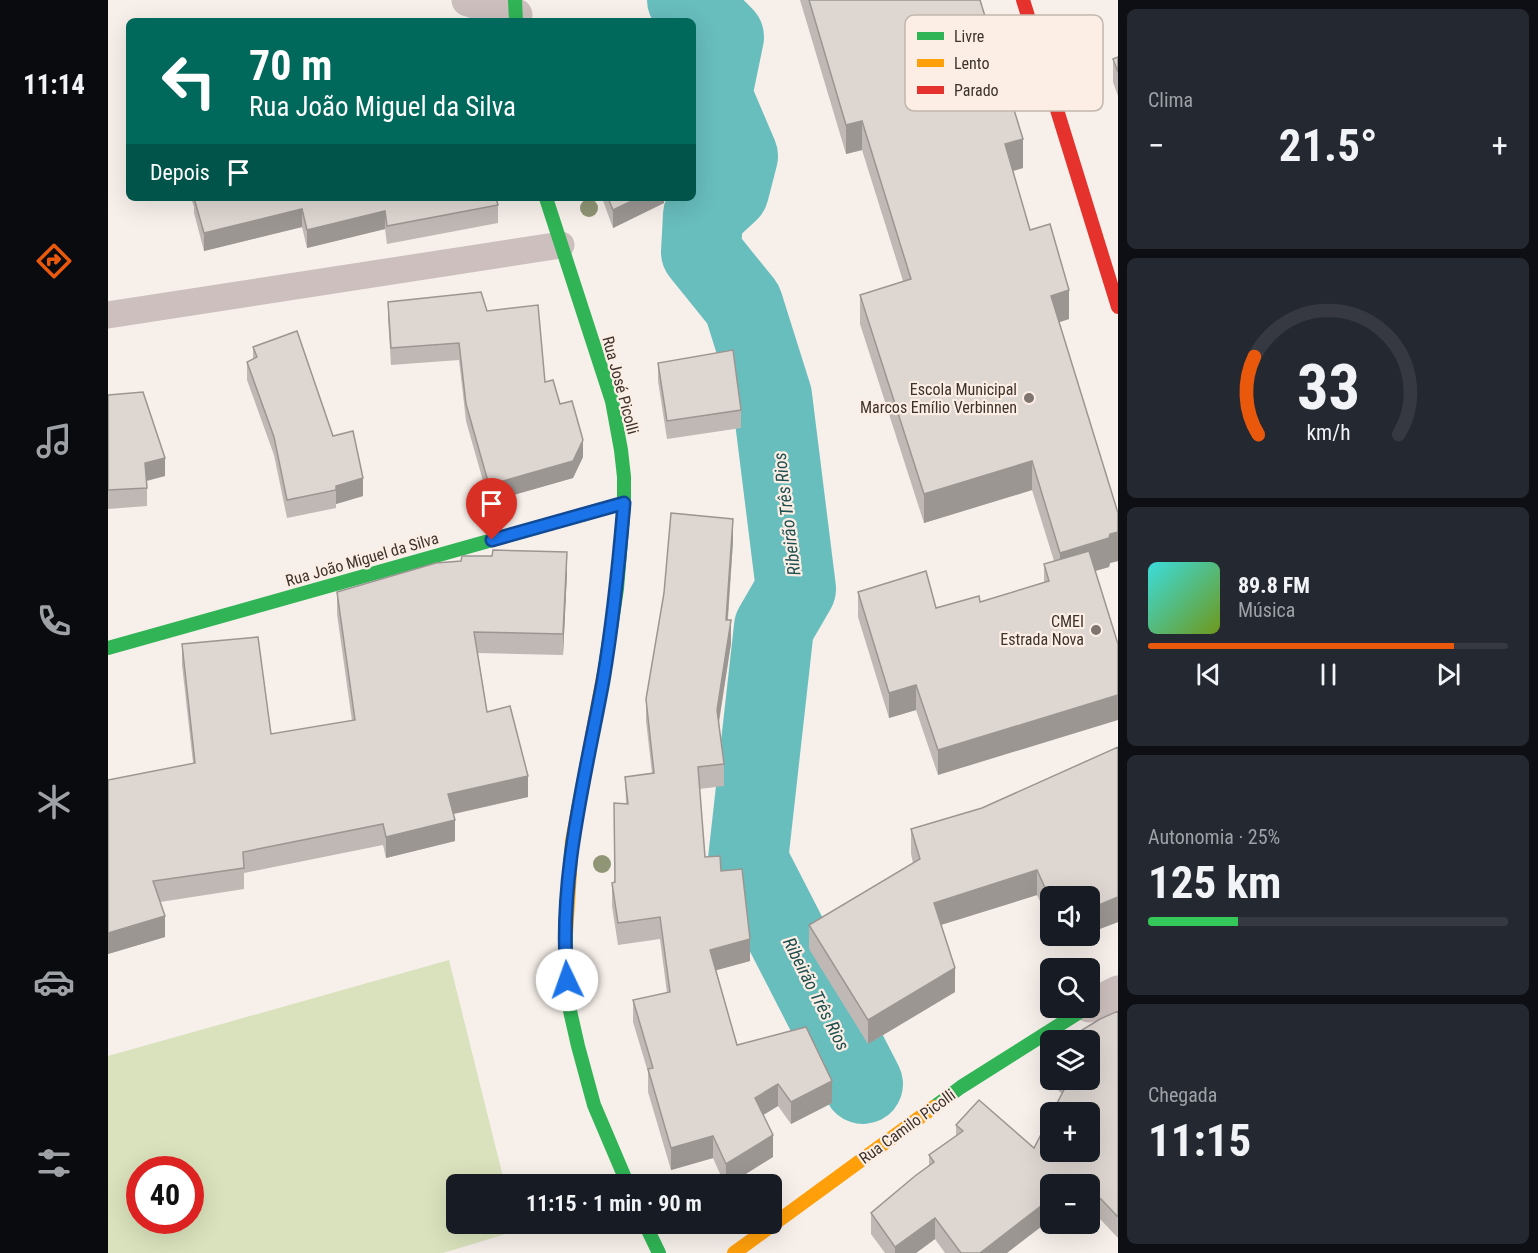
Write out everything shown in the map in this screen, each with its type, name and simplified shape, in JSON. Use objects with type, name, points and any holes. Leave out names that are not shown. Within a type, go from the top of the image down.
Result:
[{"type":"street","points":[[468,0],[516,12]]},
{"type":"street","points":[[1023,0],[1028,15]]},
{"type":"street","points":[[1057,111],[1118,307]]},
{"type":"street","name":"Rua José Picolli","points":[[547,201],[612,401],[621,450],[624,503],[617,589],[572,841],[565,958],[568,1002],[594,1105],[623,1174]]},
{"type":"street","name":"Rua João Miguel da Silva","points":[[108,648],[624,503]]},
{"type":"street","name":"Rua Camilo Picolli","points":[[1100,1001],[1118,992]]},
{"type":"street","name":"Rua Camilo Picolli","points":[[734,1253],[961,1087],[1070,1018]]},
{"type":"street","points":[[650,1234],[659,1253]]},
{"type":"lane","points":[[108,315],[561,245]]},
{"type":"green space","points":[[449,960],[502,1174],[446,1174],[446,1234],[506,1234],[443,1253],[108,1253],[108,1056]]},
{"type":"building","points":[[809,0],[980,0],[985,15],[905,15],[905,111],[1014,111],[1023,139],[1005,144],[1030,230],[1050,224],[1069,290],[1051,296],[1118,513],[1118,532],[1110,534],[1109,538],[1060,553],[1032,461],[924,494],[860,295],[911,279],[862,121],[846,125]]},
{"type":"building","points":[[1118,57],[1118,72],[1113,59]]},
{"type":"building","points":[[195,201],[497,201],[498,205],[387,226],[385,211],[307,230],[302,209],[204,233]]},
{"type":"building","points":[[609,201],[632,201],[613,210]]},
{"type":"building","points":[[481,292],[487,311],[538,305],[545,382],[553,380],[560,404],[572,401],[583,440],[573,461],[489,485],[466,404],[459,343],[391,348],[388,302]]},
{"type":"building","points":[[297,331],[333,436],[353,431],[363,478],[336,486],[336,490],[287,500],[274,437],[247,362],[257,357],[253,347]]},
{"type":"building","points":[[733,350],[741,410],[667,421],[658,363]]},
{"type":"building","points":[[143,392],[165,458],[145,463],[147,488],[108,490],[108,395]]},
{"type":"building","points":[[671,513],[733,519],[726,620],[731,620],[717,710],[724,764],[698,767],[705,857],[720,856],[721,871],[742,869],[750,939],[710,950],[737,1045],[806,1027],[832,1081],[791,1102],[778,1084],[755,1098],[773,1135],[726,1164],[713,1136],[671,1148],[648,1069],[653,1068],[633,1000],[670,992],[660,917],[618,923],[612,883],[615,882],[614,803],[628,804],[625,777],[654,773],[646,699],[664,593]]},
{"type":"building","points":[[493,550],[567,552],[563,634],[474,632],[487,712],[510,706],[528,776],[448,794],[455,820],[386,837],[383,824],[243,852],[244,868],[153,881],[165,916],[108,933],[108,780],[195,763],[182,644],[258,637],[271,734],[355,720],[337,592],[436,563],[461,561],[462,556],[492,556]]},
{"type":"building","points":[[1089,551],[1118,644],[1118,695],[938,750],[916,685],[889,693],[858,592],[926,571],[936,608],[979,596],[980,602],[1049,581],[1044,564]]},
{"type":"building","points":[[1118,747],[1118,897],[1100,904],[1100,886],[1044,886],[1037,870],[934,903],[955,968],[868,1020],[809,925],[920,859],[911,829],[982,808]]},
{"type":"building","points":[[1118,1011],[1118,1217],[1100,1198],[1100,1174],[1040,1174],[1040,1207],[980,1253],[961,1253],[935,1218],[895,1247],[871,1213],[934,1162],[929,1155],[963,1131],[956,1125],[979,1100],[1034,1148],[1040,1136],[1040,1162],[1100,1162],[1100,1102],[1058,1102],[1064,1090],[1100,1090],[1100,1030],[1082,1030]]},
{"type":"waterway","name":"Ribeirão Três Rios","points":[[687,0],[724,37],[712,95],[738,156],[729,191],[703,215],[701,252],[743,304],[772,396],[796,589],[774,627],[748,860],[863,1084]]},
{"type":"traffic: fast","points":[[515,0],[516,18]]},
{"type":"traffic: fast","points":[[547,201],[612,401],[621,450],[624,503],[617,589],[605,667]]},
{"type":"traffic: fast","points":[[108,648],[624,503]]},
{"type":"traffic: fast","points":[[566,933],[568,1002],[578,1046],[594,1105],[623,1174]]},
{"type":"traffic: fast","points":[[934,1107],[961,1087],[1070,1018]]},
{"type":"traffic: fast","points":[[650,1234],[659,1253]]},
{"type":"traffic: slow","points":[[566,933],[572,841],[605,667]]},
{"type":"traffic: slow","points":[[734,1253],[934,1107]]},
{"type":"traffic: jam","points":[[1023,0],[1028,15]]},
{"type":"traffic: jam","points":[[1057,111],[1118,307]]},
{"type":"place","name":"Escola Municipal Marcos Emílio Verbinnen","points":[[1029,398]]},
{"type":"place","name":"CMEI Estrada Nova","points":[[1096,630]]},
{"type":"route","points":[[492,540],[624,503],[617,589],[607,655],[572,841],[567,902],[565,958],[567,980]]}]
